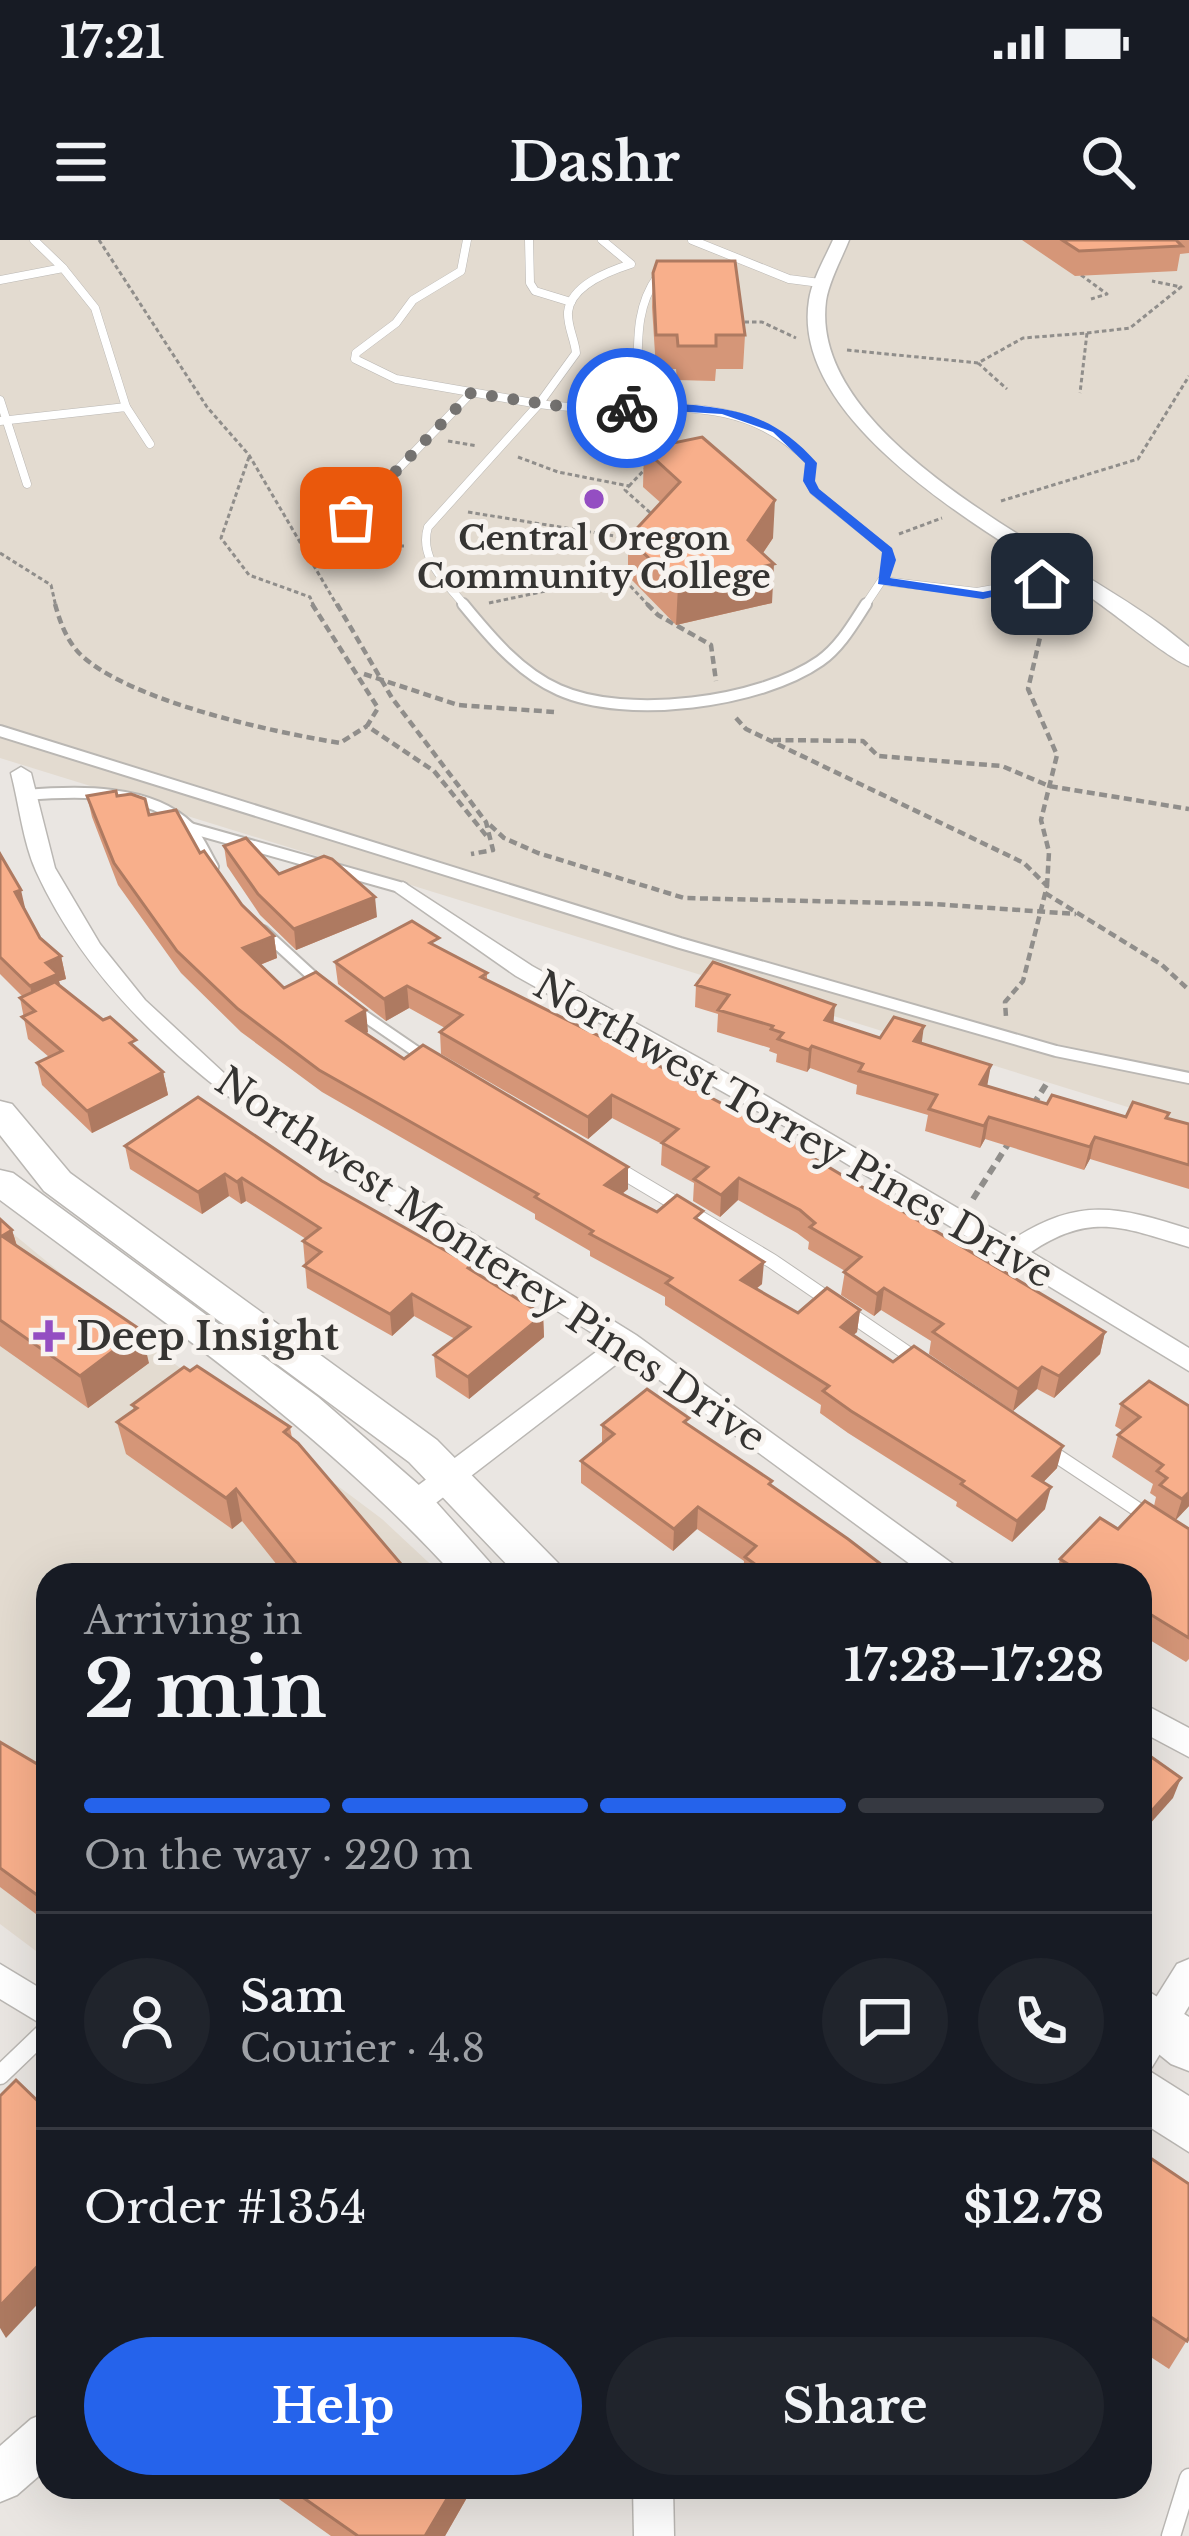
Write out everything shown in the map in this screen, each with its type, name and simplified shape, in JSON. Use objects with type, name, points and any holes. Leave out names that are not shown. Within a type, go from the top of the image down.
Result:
[{"type":"main road","points":[[0,1112],[57,1182],[334,1382],[452,1477],[532,1563]]},
{"type":"main road","points":[[0,1182],[304,1407],[414,1504],[469,1563]]},
{"type":"main road","points":[[1152,2099],[1189,2127]]},
{"type":"street","points":[[841,240],[820,283],[822,343],[834,375],[868,427],[903,464],[965,512],[1078,580],[1189,659]]},
{"type":"street","name":"Northwest Monterey Pines Drive","points":[[23,784],[45,868],[90,946],[137,1006],[217,1079],[627,1342],[931,1563]]},
{"type":"street","name":"Northwest Torrey Pines Drive","points":[[404,888],[458,932],[526,976],[737,1088],[1189,1361]]},
{"type":"street","points":[[1012,1252],[1054,1222],[1077,1215],[1124,1217],[1189,1238]]},
{"type":"street","points":[[414,1504],[627,1342]]},
{"type":"street","points":[[1152,1722],[1189,1744]]},
{"type":"street","points":[[1157,2033],[1189,1975]]},
{"type":"street","points":[[0,1980],[36,2004]]},
{"type":"street","points":[[0,2478],[36,2446]]},
{"type":"street","points":[[653,2499],[654,2536]]},
{"type":"lane","points":[[34,240],[95,308],[126,407],[150,444]]},
{"type":"lane","points":[[467,240],[460,271],[413,301],[396,323],[356,353],[356,359],[395,378],[535,404],[592,410],[723,411],[777,429],[811,463],[809,481],[814,491],[878,542],[890,560],[883,581],[845,638],[816,664],[764,686],[655,704],[612,703],[562,692],[521,667],[468,608],[424,547],[426,529],[535,404],[576,352],[568,319],[571,302],[602,275],[631,264]]},
{"type":"lane","points":[[529,240],[530,283],[536,292],[571,302]]},
{"type":"lane","points":[[602,240],[631,264],[675,280]]},
{"type":"lane","points":[[692,240],[752,266],[820,283]]},
{"type":"lane","points":[[0,280],[63,268]]},
{"type":"lane","points":[[635,407],[639,389],[636,312],[657,277]]},
{"type":"lane","points":[[351,518],[471,393]]},
{"type":"lane","points":[[0,400],[2,420],[27,484]]},
{"type":"lane","points":[[2,420],[126,407]]},
{"type":"lane","points":[[883,581],[983,596],[1078,580]]},
{"type":"lane","points":[[0,730],[680,943],[1007,1037],[1189,1078]]},
{"type":"lane","points":[[23,784],[102,793],[171,815],[190,828],[404,888]]},
{"type":"lane","points":[[190,828],[218,874]]},
{"type":"lane","points":[[253,921],[331,991]]},
{"type":"lane","points":[[347,1004],[452,1075]]},
{"type":"lane","points":[[594,1156],[772,1261],[940,1376]]},
{"type":"lane","points":[[1028,1436],[1171,1532]]},
{"type":"lane","points":[[0,2075],[36,2040]]},
{"type":"lane","points":[[1172,2536],[1189,2478]]},
{"type":"path","points":[[99,240],[207,407],[249,455],[392,698],[504,838],[684,898],[933,904],[1076,914]]},
{"type":"path","points":[[1081,275],[1106,294],[1090,299]]},
{"type":"path","points":[[1152,281],[1181,287]]},
{"type":"path","points":[[737,322],[762,322],[806,343],[838,343],[844,350],[977,363],[1023,338],[1109,335],[1140,327],[1189,281]]},
{"type":"path","points":[[1080,393],[1086,379],[1082,344],[1087,333]]},
{"type":"path","points":[[977,363],[1007,389]]},
{"type":"path","points":[[878,542],[1138,459],[1189,376]]},
{"type":"path","points":[[427,438],[537,460],[558,472],[629,486]]},
{"type":"path","points":[[0,553],[51,585],[60,627],[86,658],[128,681],[307,739],[340,743],[367,726],[378,708],[364,674],[340,658],[316,621],[310,597],[249,574],[220,538],[249,455]]},
{"type":"path","points":[[657,461],[625,490],[665,525]]},
{"type":"path","points":[[443,508],[651,542]]},
{"type":"path","points":[[302,545],[424,547]]},
{"type":"path","points":[[468,608],[620,575],[638,558]]},
{"type":"path","points":[[620,575],[658,615],[711,645],[718,694],[746,730],[1024,863],[1046,890],[1076,914],[1162,965],[1189,990]]},
{"type":"path","points":[[1007,1037],[1005,1002],[1023,981],[1046,890],[1049,852],[1041,820],[1057,754],[1028,689],[1029,669],[1046,616],[1078,580]]},
{"type":"path","points":[[367,726],[434,771],[491,842]]},
{"type":"path","points":[[766,740],[863,741],[878,756],[1002,766],[1049,786],[1189,809]]},
{"type":"path","points":[[431,862],[493,850],[486,821]]},
{"type":"path","points":[[1023,1121],[1047,1082]]},
{"type":"path","points":[[974,1199],[1010,1141]]},
{"type":"shaded area","name":"Central Oregon Community College","points":[[0,240],[1189,240],[1189,1126],[0,758]]},
{"type":"shaded area","points":[[0,1223],[136,1335],[382,1519],[429,1563],[36,1563],[36,1951],[0,1924]]},
{"type":"building","points":[[1062,240],[1176,240],[1182,246],[1079,251]]},
{"type":"building","points":[[657,261],[735,261],[745,335],[716,335],[716,346],[678,346],[677,335],[656,335],[653,273]]},
{"type":"building","points":[[702,437],[775,500],[748,540],[774,564],[678,586],[628,538],[680,482],[644,449]]},
{"type":"building","points":[[116,791],[117,796],[145,799],[149,815],[176,810],[200,853],[204,851],[242,905],[274,936],[243,948],[284,988],[316,972],[366,1010],[347,1021],[404,1059],[423,1045],[628,1167],[605,1185],[657,1212],[677,1195],[703,1211],[695,1218],[764,1262],[741,1280],[798,1313],[827,1288],[860,1310],[841,1327],[893,1362],[914,1346],[1063,1446],[1033,1476],[1051,1487],[1017,1521],[961,1484],[964,1481],[823,1391],[829,1386],[666,1283],[672,1278],[590,1234],[593,1231],[535,1197],[538,1194],[319,1070],[238,1009],[177,951],[114,863],[87,796]]},
{"type":"building","points":[[246,838],[279,874],[324,856],[375,897],[294,929],[258,894],[224,846]]},
{"type":"building","points":[[0,854],[40,938],[61,956],[46,963],[58,974],[30,986],[0,957]]},
{"type":"building","points":[[412,921],[439,938],[430,943],[487,973],[481,977],[671,1072],[668,1075],[809,1150],[805,1153],[1105,1332],[1059,1376],[1042,1367],[1018,1389],[933,1332],[943,1324],[884,1288],[877,1294],[844,1272],[861,1257],[810,1227],[815,1223],[800,1210],[739,1178],[721,1195],[694,1179],[708,1167],[662,1143],[678,1129],[612,1095],[588,1117],[440,1032],[462,1015],[407,986],[384,999],[335,962]]},
{"type":"building","points":[[713,962],[835,1005],[825,1020],[880,1038],[894,1017],[924,1026],[914,1041],[991,1065],[980,1084],[1047,1104],[1052,1095],[1126,1117],[1133,1102],[1169,1113],[1166,1118],[1189,1124],[1189,1165],[1095,1137],[1090,1147],[989,1117],[984,1126],[929,1109],[937,1095],[859,1071],[863,1064],[778,1039],[783,1033],[771,1029],[773,1026],[718,1010],[729,995],[696,985]]},
{"type":"building","points":[[55,982],[103,1020],[110,1017],[136,1040],[130,1043],[163,1072],[87,1111],[37,1063],[62,1051],[22,1017],[35,1011],[20,998]]},
{"type":"building","points":[[198,1097],[322,1181],[471,1265],[468,1268],[543,1315],[468,1377],[434,1355],[470,1327],[412,1294],[390,1314],[304,1266],[321,1252],[303,1241],[320,1228],[242,1178],[237,1182],[225,1174],[198,1192],[125,1146]]},
{"type":"building","points":[[0,1219],[12,1230],[2,1236],[141,1330],[80,1376],[0,1320]]},
{"type":"building","points":[[197,1366],[290,1427],[284,1432],[400,1563],[295,1563],[236,1489],[226,1498],[117,1422],[137,1408],[132,1405],[184,1367],[190,1371]]},
{"type":"building","points":[[1149,1381],[1189,1406],[1189,1492],[1182,1499],[1160,1485],[1167,1478],[1157,1471],[1163,1465],[1118,1435],[1140,1417],[1121,1404]]},
{"type":"building","points":[[647,1389],[689,1418],[684,1422],[772,1481],[769,1484],[879,1563],[753,1563],[745,1557],[756,1546],[698,1507],[674,1529],[581,1461],[614,1434],[602,1425]]},
{"type":"building","points":[[1145,1501],[1189,1529],[1189,1638],[1152,1615],[1152,1563],[1066,1563],[1060,1559],[1100,1518],[1118,1529]]},
{"type":"building","points":[[0,1742],[36,1763],[36,1894],[0,1868]]},
{"type":"building","points":[[1152,1757],[1181,1778],[1152,1811]]},
{"type":"building","points":[[16,2080],[36,2099],[36,2268],[0,2306],[0,2096]]},
{"type":"building","points":[[1152,2159],[1189,2184],[1187,2341],[1152,2318]]},
{"type":"building","points":[[305,2499],[447,2499],[425,2536],[358,2536]]},
{"type":"way so far","points":[[351,518],[471,393],[579,409],[627,408]]},
{"type":"place","name":"Central Oregon Community College","points":[[594,499]]},
{"type":"place","name":"Deep Insight","points":[[49,1336]]},
{"type":"route","points":[[627,408],[660,405],[723,411],[750,416],[777,429],[811,463],[809,481],[814,491],[888,551],[883,581],[983,596],[1042,584]]}]
